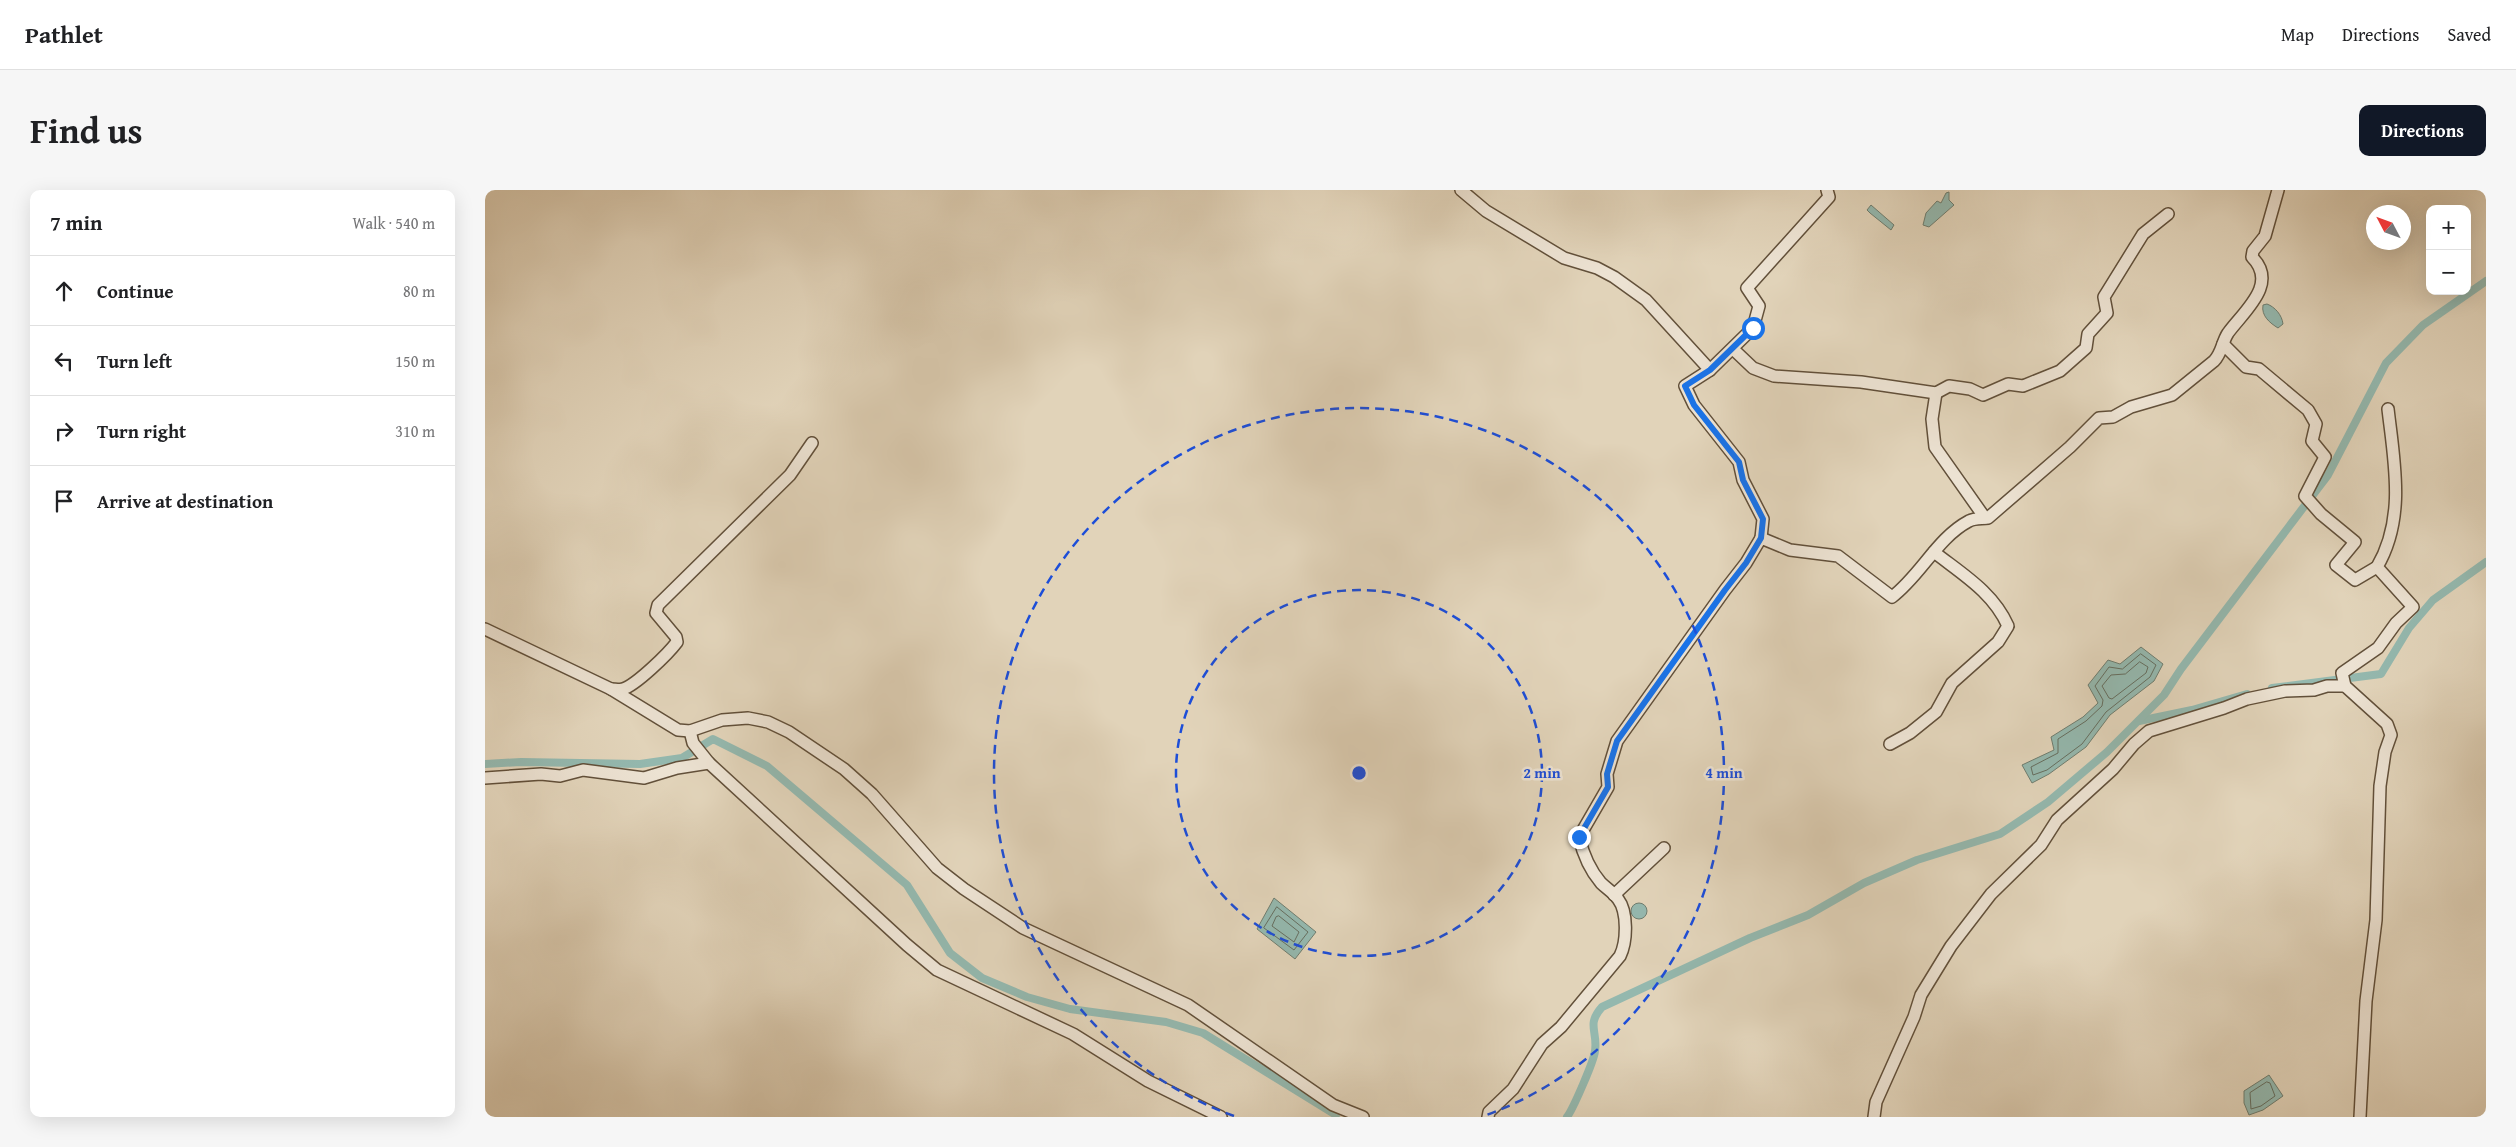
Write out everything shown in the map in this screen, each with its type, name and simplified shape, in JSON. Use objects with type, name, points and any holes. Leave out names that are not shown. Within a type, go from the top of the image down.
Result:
[{"type":"street","points":[[1461,190],[1486,211],[1564,258],[1597,268],[1615,277],[1646,300],[1710,370]]},
{"type":"street","points":[[1488,1117],[1489,1112],[1513,1089],[1542,1044],[1561,1027],[1620,956],[1624,948],[1624,917],[1619,900],[1600,881],[1583,857],[1579,837],[1608,787],[1607,774],[1617,741],[1746,563],[1761,538],[1763,519],[1743,480],[1739,462],[1694,405],[1685,386],[1710,370],[1753,328],[1759,306],[1747,288],[1829,197],[1827,190]]},
{"type":"street","points":[[1761,538],[1790,550],[1838,556],[1892,597],[1922,568],[1951,533],[1971,520],[1985,518],[2070,447],[2099,418],[2113,417],[2131,407],[2172,395],[2219,356],[2227,335],[2259,294],[2263,277],[2259,264],[2252,257],[2253,251],[2265,236],[2278,190]]},
{"type":"street","points":[[1733,349],[1753,368],[1774,376],[1861,382],[1936,393],[1949,386],[1970,389],[1983,395],[2008,384],[2023,386],[2060,371],[2086,348],[2089,334],[2107,313],[2104,296],[2143,234],[2168,214]]},
{"type":"street","points":[[2223,344],[2246,367],[2259,368],[2290,394],[2307,410],[2316,424],[2312,441],[2325,457],[2305,496],[2320,513],[2355,542],[2336,565],[2355,580],[2377,566],[2387,550],[2397,484],[2387,409]]},
{"type":"street","points":[[1936,393],[1932,419],[1935,447],[1985,518]]},
{"type":"street","points":[[611,689],[623,689],[652,669],[672,649],[677,642],[656,613],[658,605],[790,475],[812,444]]},
{"type":"street","points":[[1890,744],[1910,733],[1937,712],[1953,683],[1998,642],[2008,626],[2001,610],[1988,595],[1934,552]]},
{"type":"street","points":[[2360,1117],[2366,1002],[2376,920],[2380,786],[2385,752],[2391,734],[2387,724],[2345,686],[2342,673],[2378,648],[2396,623],[2413,607],[2377,566]]},
{"type":"street","points":[[485,629],[611,689],[660,721],[678,730],[691,731],[722,720],[747,718],[768,722],[789,732],[844,769],[872,794],[937,868],[964,889],[1023,928],[1188,1005],[1333,1105],[1363,1117]]},
{"type":"street","points":[[1874,1117],[1877,1102],[1914,1017],[1921,996],[1951,946],[1985,900],[2041,845],[2057,820],[2113,768],[2134,744],[2149,731],[2247,699],[2285,691],[2345,686]]},
{"type":"street","points":[[691,731],[693,743],[709,763],[907,945],[937,970],[1073,1034],[1147,1081],[1221,1117]]},
{"type":"street","points":[[485,778],[541,774],[561,776],[583,770],[645,778],[677,768],[709,763]]},
{"type":"street","points":[[1614,895],[1664,848]]},
{"type":"water","points":[[1949,192],[1949,200],[1954,205],[1929,227],[1923,225],[1926,213],[1937,201],[1941,203],[1946,193]]},
{"type":"water","points":[[1871,205],[1894,225],[1891,230],[1867,210]]},
{"type":"water","points":[[2267,304],[2280,315],[2283,324],[2278,328],[2263,313],[2263,305]]},
{"type":"water","points":[[2141,647],[2163,664],[2154,681],[2110,715],[2086,747],[2049,774],[2032,783],[2022,765],[2054,750],[2051,737],[2083,717],[2098,703],[2088,685],[2108,660],[2120,664]]},
{"type":"water","points":[[1274,898],[1316,932],[1295,959],[1257,929]]},
{"type":"water","points":[[1639,903],[1645,905],[1647,911],[1645,917],[1639,919],[1633,917],[1631,911],[1633,905]]},
{"type":"water","points":[[2269,1075],[2283,1096],[2263,1110],[2249,1115],[2244,1103],[2244,1091]]},
{"type":"waterway","points":[[1567,1117],[1583,1085],[1594,1056],[1596,1044],[1594,1024],[1597,1013],[1602,1007],[1750,938],[1808,915],[1864,883],[1917,860],[2000,834],[2048,802],[2107,752],[2164,695],[2181,669],[2328,475],[2386,363],[2423,325],[2486,281]]},
{"type":"waterway","points":[[2272,688],[2381,674],[2409,628],[2433,600],[2486,562]]},
{"type":"waterway","points":[[2139,721],[2192,710],[2247,694]]},
{"type":"waterway","points":[[485,764],[521,762],[640,764],[682,758],[713,739],[767,766],[907,885],[950,953],[982,978],[1027,997],[1070,1009],[1166,1022],[1203,1033],[1336,1115]]},
{"type":"route","points":[[1579,837],[1608,787],[1607,774],[1617,741],[1746,563],[1761,538],[1763,519],[1743,480],[1739,462],[1694,405],[1685,386],[1710,370],[1753,328]]}]
